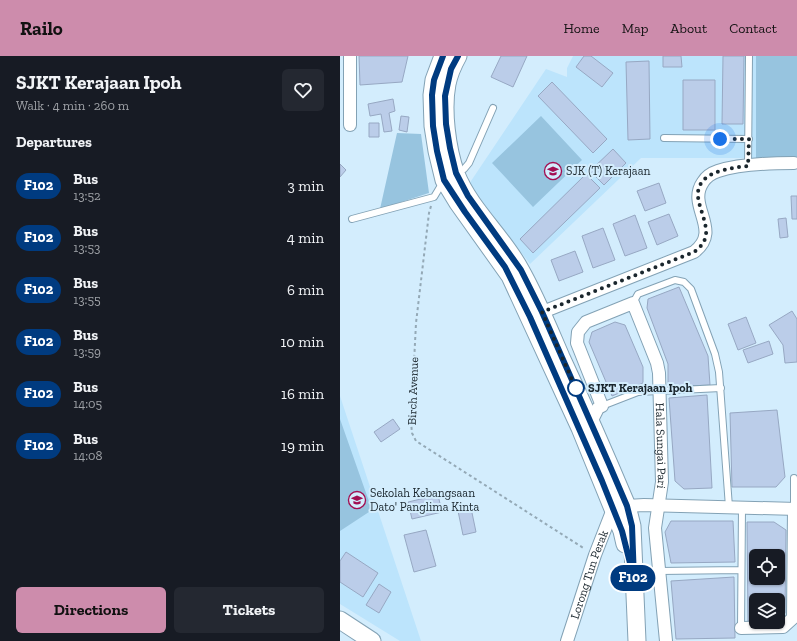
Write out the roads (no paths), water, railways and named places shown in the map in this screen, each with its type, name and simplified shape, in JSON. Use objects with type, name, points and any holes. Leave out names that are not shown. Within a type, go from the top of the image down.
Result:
[{"type":"main road","points":[[443,56],[434,80],[432,95],[433,126],[437,151],[450,176],[468,196],[510,276],[558,350],[591,422],[620,508],[622,531],[634,579],[637,641]]},
{"type":"main road","points":[[450,176],[450,148],[447,130],[445,96],[451,69],[458,56]]},
{"type":"main road","points":[[536,315],[583,435],[620,508]]},
{"type":"main road","points":[[340,620],[372,641]]},
{"type":"street","points":[[350,56],[350,125]]},
{"type":"street","points":[[536,315],[694,252],[700,248],[706,236],[706,229],[698,199],[698,188],[705,178],[716,172],[734,168],[768,164],[796,164]]},
{"type":"street","points":[[591,422],[598,408],[602,406],[577,343],[578,332],[586,322],[633,303]]},
{"type":"street","name":"Hala Sungai Pari","points":[[633,303],[657,363],[659,373],[662,482],[655,528],[666,641]]},
{"type":"street","points":[[558,350],[577,343]]},
{"type":"street","points":[[620,508],[659,505],[796,509],[793,618],[783,627],[741,628]]},
{"type":"street","name":"Lorong Tun Perak","points":[[568,641],[595,555],[620,508]]},
{"type":"lane","points":[[748,56],[748,166]]},
{"type":"lane","points":[[352,219],[434,198],[450,176],[464,169],[469,163],[493,108]]},
{"type":"lane","points":[[664,138],[749,139]]},
{"type":"lane","points":[[633,303],[638,294],[675,280],[684,282],[691,289],[715,354],[719,372],[728,507]]},
{"type":"lane","points":[[602,406],[638,392],[721,388]]},
{"type":"lane","points":[[794,478],[796,509]]},
{"type":"lane","points":[[741,628],[742,508]]},
{"type":"lane","points":[[659,571],[741,570]]},
{"type":"place","name":"SJK (T) Kerajaan","points":[[553,171]]},
{"type":"place","name":"SJKT Kerajaan Ipoh","points":[[576,388]]},
{"type":"place","name":"Sekolah Kebangsaan Dato' Panglima Kinta","points":[[357,500]]}]
